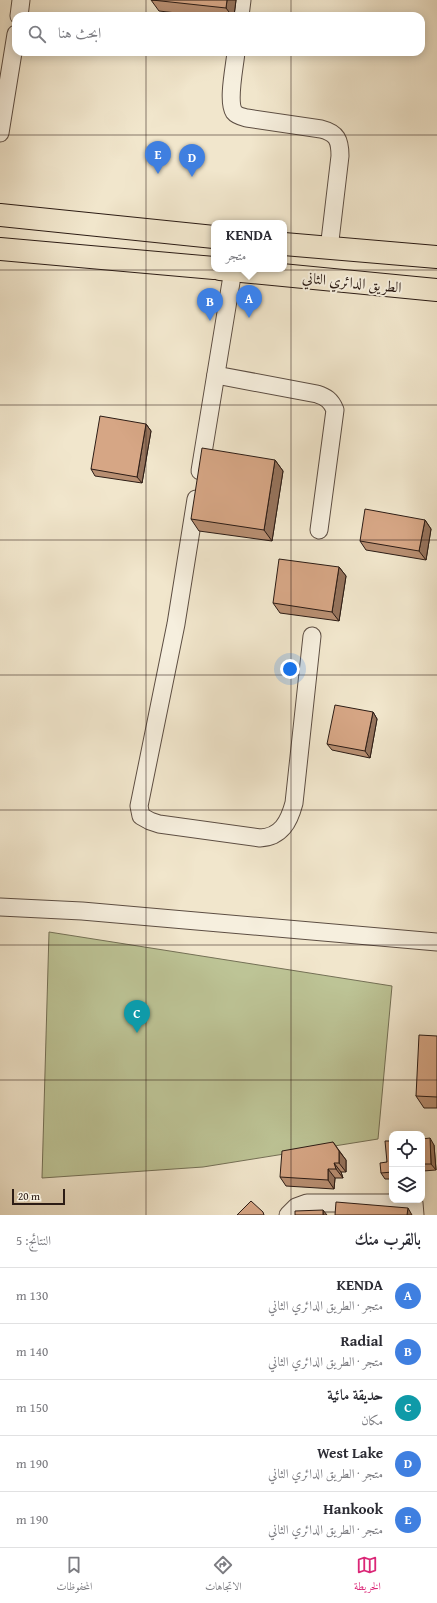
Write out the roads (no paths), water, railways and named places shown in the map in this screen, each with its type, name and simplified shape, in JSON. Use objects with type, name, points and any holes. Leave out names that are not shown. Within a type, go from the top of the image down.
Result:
[{"type":"highway","points":[[0,215],[211,237]]},
{"type":"highway","name":"الطريق الدائري الثاني","points":[[287,244],[437,257]]},
{"type":"highway","name":"الطريق الدائري الثاني","points":[[0,249],[211,268]]},
{"type":"highway","name":"الطريق الدائري الثاني","points":[[253,272],[437,290]]},
{"type":"street","points":[[20,12],[21,0]]},
{"type":"street","points":[[240,12],[242,0]]},
{"type":"street","points":[[0,133],[12,56]]},
{"type":"street","points":[[236,56],[231,100],[234,112],[237,115],[247,118],[321,129],[332,134],[339,142],[340,156],[329,249]]},
{"type":"street","points":[[222,272],[216,375],[176,624],[139,806],[141,816],[159,824],[260,838],[273,836],[287,825],[294,803],[312,636]]},
{"type":"street","points":[[216,375],[316,394],[325,397],[332,402],[335,410],[319,530]]},
{"type":"street","points":[[0,907],[90,912],[437,942]]},
{"type":"street","points":[[288,1215],[296,1207],[307,1204],[406,1203],[414,1203],[415,1215]]},
{"type":"place","name":"Hankook","points":[[158,174]]},
{"type":"place","name":"West Lake","points":[[192,177]]},
{"type":"place","name":"KENDA","points":[[249,318]]},
{"type":"place","name":"Radial","points":[[210,321]]},
{"type":"place","name":"حديقة مائية","points":[[137,1033]]}]
